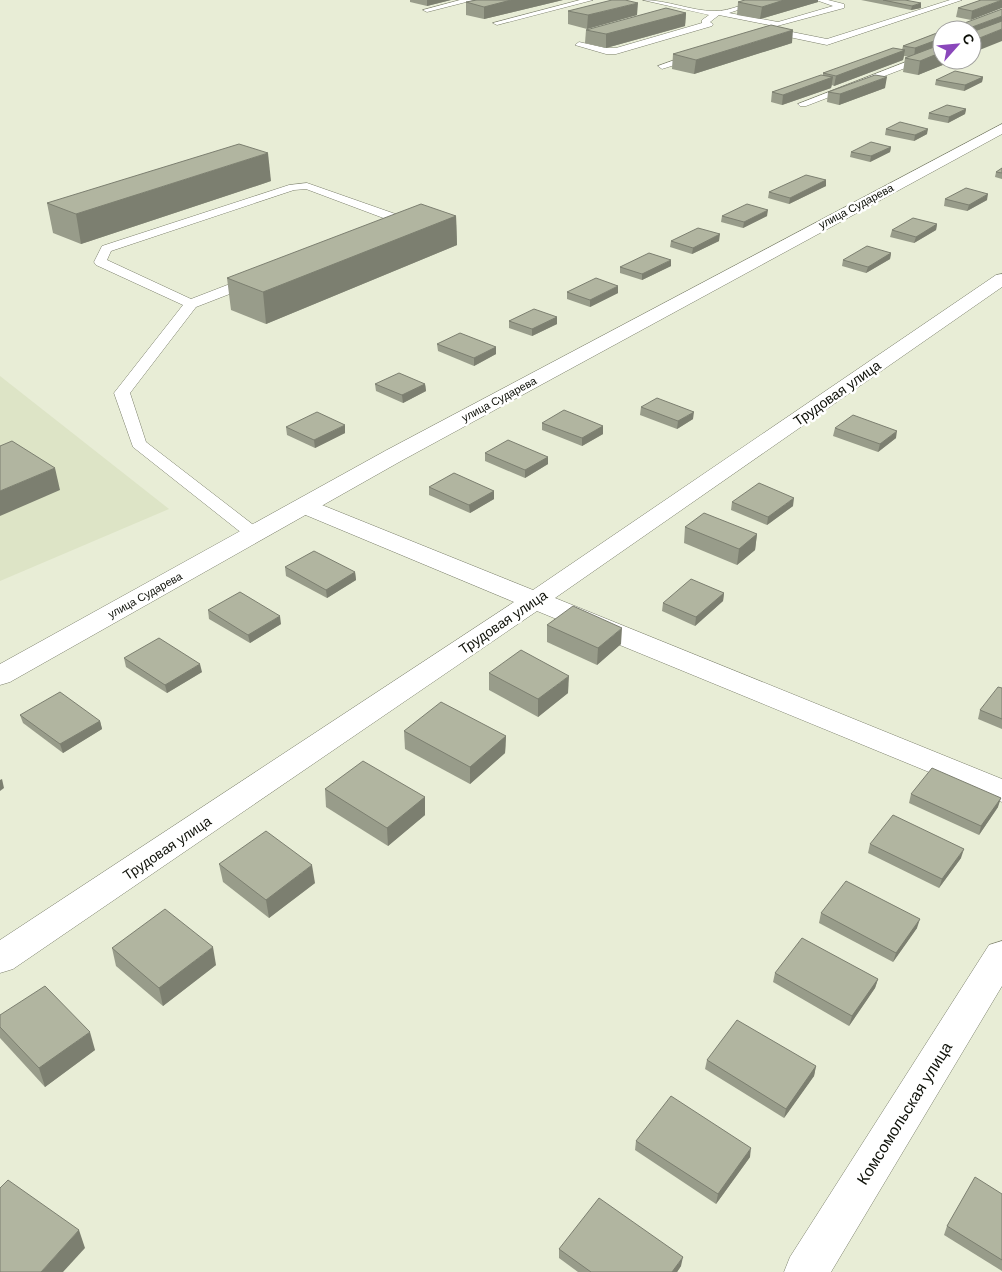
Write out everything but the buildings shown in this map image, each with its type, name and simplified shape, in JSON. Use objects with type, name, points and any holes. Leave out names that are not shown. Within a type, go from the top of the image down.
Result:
[{"type":"street","name":"улица Сударева","points":[[0,676],[393,456],[1002,128]]},
{"type":"street","name":"Трудовая улица","points":[[0,959],[536,600],[1002,279]]},
{"type":"street","points":[[304,506],[1002,791]]},
{"type":"street","name":"Комсомольская улица","points":[[806,1272],[1002,955]]},
{"type":"lane","points":[[427,10],[470,0]]},
{"type":"lane","points":[[498,23],[589,0]]},
{"type":"lane","points":[[634,2],[645,0],[716,13],[771,29],[827,42],[958,0]]},
{"type":"lane","points":[[579,45],[606,51],[616,51],[713,25],[705,22],[716,13],[764,0]]},
{"type":"lane","points":[[771,29],[841,6],[820,0]]},
{"type":"lane","points":[[662,66],[707,52]]},
{"type":"lane","points":[[803,104],[932,55]]},
{"type":"lane","points":[[191,304],[100,262],[106,250],[293,187],[308,186],[400,220],[400,224],[380,232]]},
{"type":"lane","points":[[254,534],[139,444],[122,393],[191,304],[263,276]]},
{"type":"shaded area","points":[[0,376],[169,509],[0,581]]}]
